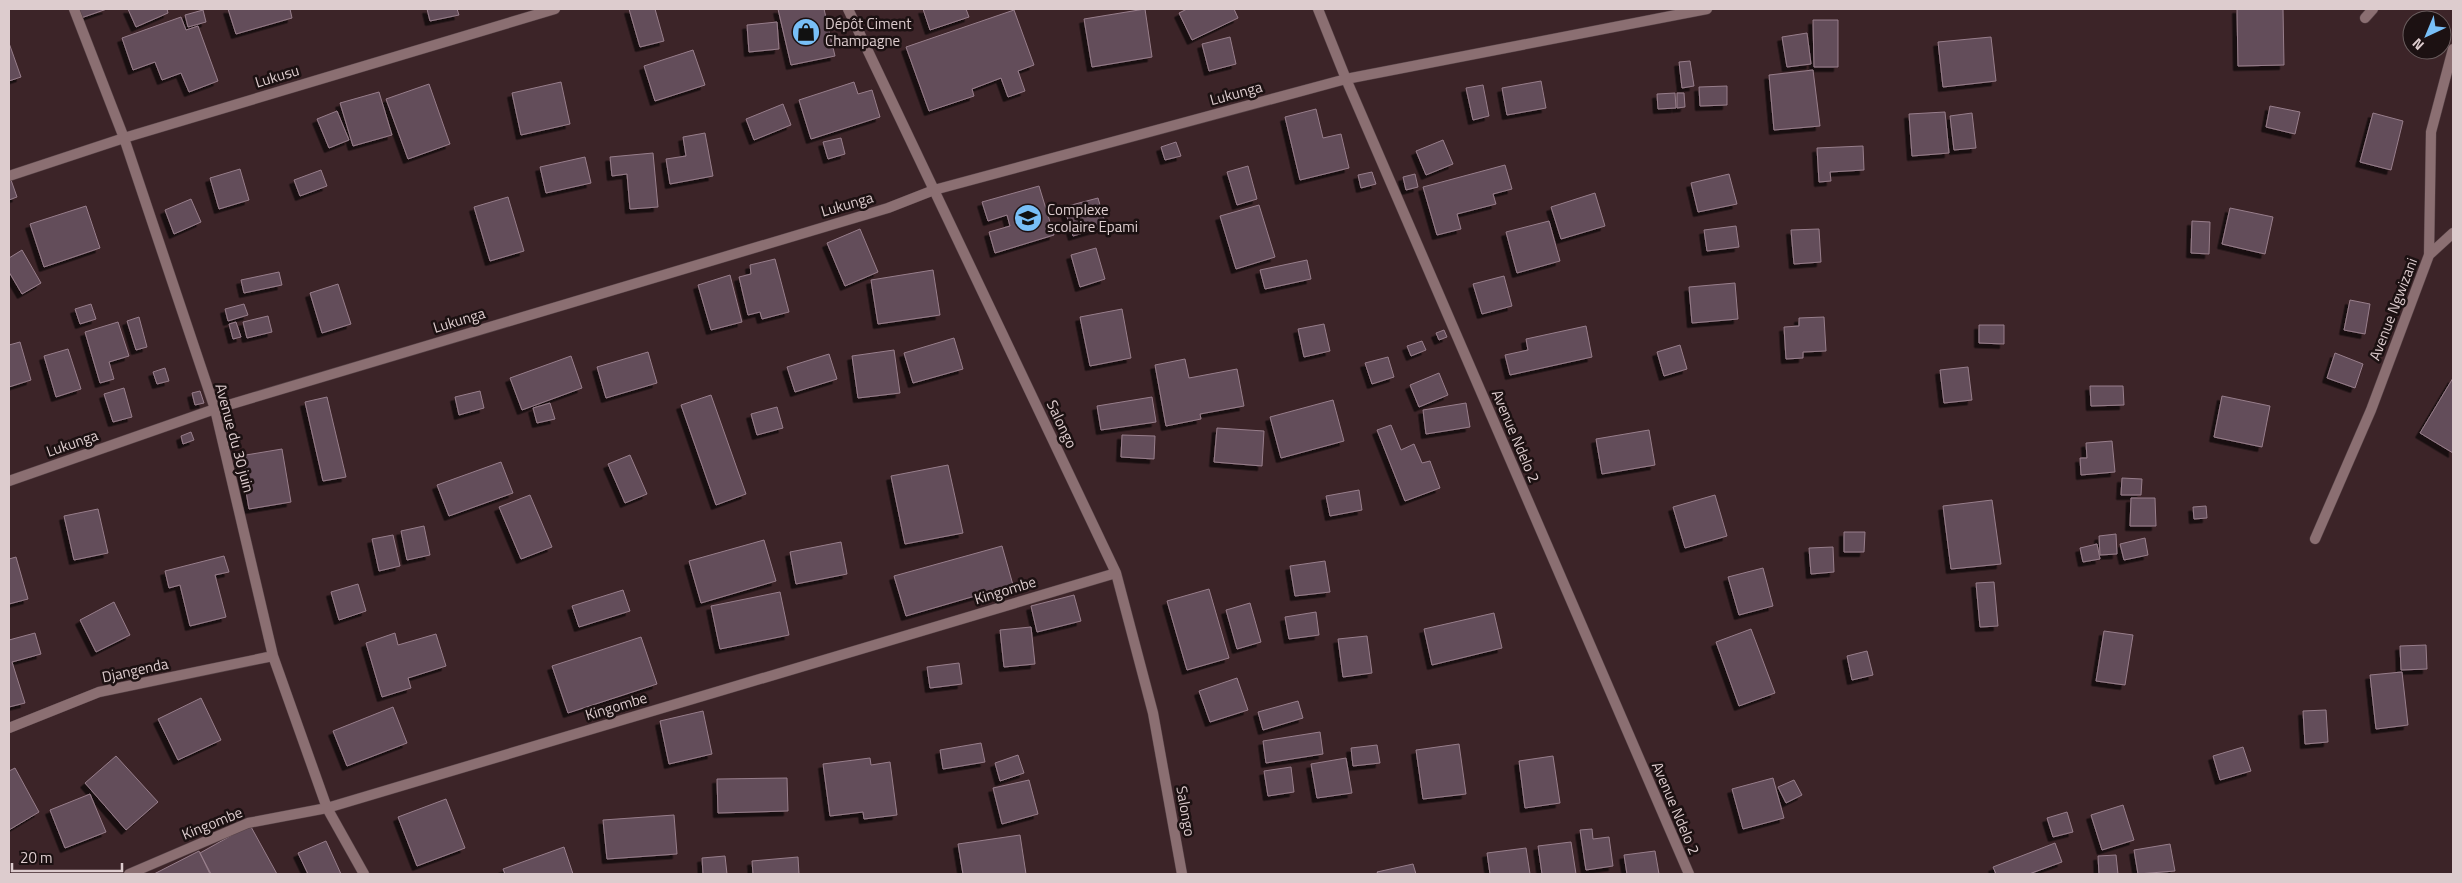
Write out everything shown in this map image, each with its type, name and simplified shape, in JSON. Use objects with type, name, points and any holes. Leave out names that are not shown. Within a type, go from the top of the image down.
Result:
[{"type":"street","name":"Avenue du 30 juin","points":[[74,9],[124,138],[214,409],[273,656],[328,808],[364,874]]},
{"type":"street","name":"Lukusu","points":[[9,176],[124,138],[555,9]]},
{"type":"street","name":"Salongo","points":[[848,9],[1116,573],[1153,713],[1182,874]]},
{"type":"street","name":"Avenue Ndelo 2","points":[[1318,9],[1346,79],[1689,874]]},
{"type":"street","name":"Lukunga","points":[[9,481],[214,409],[888,208],[934,190],[1346,79],[1707,9]]},
{"type":"street","points":[[2365,18],[2373,9]]},
{"type":"street","name":"Avenue Ngwizani","points":[[2315,539],[2371,410],[2429,255],[2431,132],[2453,50]]},
{"type":"street","points":[[2429,255],[2453,233]]},
{"type":"street","name":"Kingombe","points":[[129,874],[248,823],[328,808],[1116,573]]},
{"type":"street","name":"Djangenda","points":[[9,728],[99,692],[273,656]]},
{"type":"building","points":[[78,9],[107,9],[81,18]]},
{"type":"building","points":[[128,9],[167,9],[168,13],[136,27]]},
{"type":"building","points":[[228,9],[290,9],[292,18],[236,34]]},
{"type":"building","points":[[427,9],[457,9],[459,15],[430,21]]},
{"type":"building","points":[[629,9],[655,9],[664,41],[640,47]]},
{"type":"building","name":"Dépôt Ciment Champagne","points":[[778,9],[824,9],[835,56],[791,65]]},
{"type":"building","points":[[923,9],[966,9],[969,17],[930,30]]},
{"type":"building","points":[[1145,9],[1152,57],[1092,67],[1084,19]]},
{"type":"building","points":[[1187,9],[1234,9],[1238,18],[1192,40],[1179,13]]},
{"type":"building","points":[[2237,9],[2283,9],[2284,65],[2238,66]]},
{"type":"building","points":[[203,10],[206,22],[188,27],[185,15]]},
{"type":"building","points":[[1014,10],[1034,65],[1018,71],[1025,91],[1008,97],[1001,78],[972,89],[974,96],[929,111],[906,47]]},
{"type":"building","points":[[181,17],[186,30],[198,26],[218,81],[189,92],[181,73],[162,80],[155,62],[133,70],[122,38]]},
{"type":"building","points":[[1813,20],[1838,20],[1838,67],[1814,67]]},
{"type":"building","points":[[777,22],[779,49],[749,52],[747,25]]},
{"type":"building","points":[[1807,33],[1811,64],[1787,67],[1782,37]]},
{"type":"building","points":[[1230,37],[1236,64],[1209,71],[1202,44]]},
{"type":"building","points":[[1991,37],[1996,81],[1943,87],[1938,42]]},
{"type":"building","points":[[9,43],[21,77],[9,81]]},
{"type":"building","points":[[693,50],[705,85],[655,101],[644,66]]},
{"type":"building","points":[[1690,61],[1694,86],[1682,88],[1679,62]]},
{"type":"building","points":[[1813,70],[1820,126],[1774,130],[1769,75]]},
{"type":"building","points":[[1541,81],[1546,108],[1507,115],[1502,88]]},
{"type":"building","points":[[561,82],[570,124],[521,135],[512,93]]},
{"type":"building","points":[[854,82],[858,94],[872,90],[880,117],[811,139],[799,100]]},
{"type":"building","points":[[429,84],[450,144],[408,159],[386,99]]},
{"type":"building","points":[[1483,85],[1489,116],[1473,120],[1466,88]]},
{"type":"building","points":[[1727,86],[1727,105],[1700,106],[1699,87]]},
{"type":"building","points":[[379,92],[392,135],[353,146],[340,103]]},
{"type":"building","points":[[1675,93],[1676,108],[1658,109],[1657,94]]},
{"type":"building","points":[[1677,93],[1684,93],[1685,107],[1677,108]]},
{"type":"building","points":[[783,104],[791,125],[754,140],[746,119]]},
{"type":"building","points":[[2270,106],[2300,112],[2295,134],[2266,127]]},
{"type":"building","points":[[1316,109],[1323,138],[1341,134],[1349,168],[1300,180],[1285,117]]},
{"type":"building","points":[[337,111],[349,140],[329,148],[317,119]]},
{"type":"building","points":[[1945,112],[1949,153],[1912,156],[1909,114]]},
{"type":"building","points":[[1972,113],[1976,148],[1954,150],[1950,116]]},
{"type":"building","points":[[2373,113],[2403,121],[2391,170],[2360,162]]},
{"type":"building","points":[[705,133],[713,176],[670,184],[666,159],[686,156],[683,137]]},
{"type":"building","points":[[841,138],[845,154],[828,159],[823,142]]},
{"type":"building","points":[[1443,140],[1453,164],[1426,175],[1416,151]]},
{"type":"building","points":[[1176,142],[1181,156],[1165,160],[1161,147]]},
{"type":"building","points":[[1863,146],[1864,170],[1830,172],[1831,181],[1819,182],[1817,148]]},
{"type":"building","points":[[653,153],[658,207],[630,209],[627,174],[612,176],[610,157]]},
{"type":"building","points":[[585,157],[591,183],[546,193],[540,167]]},
{"type":"building","points":[[1505,165],[1512,189],[1493,194],[1496,204],[1457,214],[1461,229],[1437,235],[1423,187]]},
{"type":"building","points":[[1248,166],[1257,199],[1237,205],[1227,172]]},
{"type":"building","points":[[240,169],[249,200],[219,209],[210,178]]},
{"type":"building","points":[[321,170],[327,186],[300,196],[294,180]]},
{"type":"building","points":[[1372,172],[1376,184],[1361,188],[1358,175]]},
{"type":"building","points":[[1415,174],[1418,187],[1406,190],[1403,177]]},
{"type":"building","points":[[1729,174],[1737,204],[1698,212],[1691,183]]},
{"type":"building","points":[[9,180],[11,180],[17,197],[9,200]]},
{"type":"building","name":"Complexe scolaire Epami","points":[[1039,186],[1054,235],[995,253],[989,232],[1010,226],[1007,215],[988,221],[982,202]]},
{"type":"building","points":[[1595,193],[1605,226],[1561,239],[1551,207]]},
{"type":"building","points":[[508,197],[524,251],[490,261],[474,207]]},
{"type":"building","points":[[1098,198],[1106,226],[1073,236],[1064,207]]},
{"type":"building","points":[[191,199],[201,222],[174,234],[165,210]]},
{"type":"building","points":[[1259,205],[1275,257],[1236,269],[1220,216]]},
{"type":"building","points":[[86,206],[100,248],[44,267],[30,224]]},
{"type":"building","points":[[2230,208],[2273,217],[2265,254],[2222,244]]},
{"type":"building","points":[[1549,221],[1560,261],[1517,273],[1506,232]]},
{"type":"building","points":[[2192,221],[2210,222],[2209,254],[2191,253]]},
{"type":"building","points":[[1736,226],[1739,247],[1707,251],[1704,230]]},
{"type":"building","points":[[860,229],[878,272],[845,286],[827,243]]},
{"type":"building","points":[[1819,229],[1821,262],[1794,264],[1791,230]]},
{"type":"building","points":[[1096,248],[1105,279],[1080,287],[1071,255]]},
{"type":"building","points":[[22,250],[41,283],[22,294],[9,272],[9,258]]},
{"type":"building","points":[[775,259],[789,312],[762,319],[760,312],[748,315],[739,277],[751,274],[750,265]]},
{"type":"building","points":[[1307,260],[1311,279],[1265,289],[1260,270]]},
{"type":"building","points":[[933,270],[940,315],[878,324],[871,280]]},
{"type":"building","points":[[279,272],[282,285],[244,293],[241,280]]},
{"type":"building","points":[[730,275],[742,322],[711,330],[698,285]]},
{"type":"building","points":[[1504,276],[1512,306],[1482,314],[1473,284]]},
{"type":"building","points":[[1735,283],[1738,319],[1692,323],[1689,287]]},
{"type":"building","points":[[338,284],[351,324],[322,333],[310,293]]},
{"type":"building","points":[[2350,300],[2370,304],[2365,334],[2344,330]]},
{"type":"building","points":[[91,304],[96,319],[80,324],[75,309]]},
{"type":"building","points":[[244,304],[248,315],[228,321],[225,309]]},
{"type":"building","points":[[1122,309],[1131,358],[1090,366],[1080,317]]},
{"type":"building","points":[[268,316],[272,332],[247,338],[243,322]]},
{"type":"building","points":[[139,317],[147,347],[136,350],[127,321]]},
{"type":"building","points":[[1824,317],[1826,351],[1803,352],[1803,358],[1786,359],[1784,327],[1799,326],[1799,318]]},
{"type":"building","points":[[118,322],[129,356],[109,362],[114,379],[100,383],[85,332]]},
{"type":"building","points":[[236,322],[241,337],[233,339],[229,324]]},
{"type":"building","points":[[1324,324],[1330,351],[1304,357],[1298,329]]},
{"type":"building","points":[[1979,325],[2004,325],[2004,344],[1979,343]]},
{"type":"building","points":[[1586,326],[1592,357],[1510,375],[1505,355],[1528,350],[1526,339]]},
{"type":"building","points":[[1444,330],[1447,337],[1439,340],[1436,333]]},
{"type":"building","points":[[954,338],[963,369],[913,383],[904,353]]},
{"type":"building","points":[[1422,341],[1426,350],[1411,356],[1407,346]]},
{"type":"building","points":[[20,342],[31,380],[9,387],[9,345]]},
{"type":"building","points":[[1680,345],[1687,369],[1664,376],[1657,352]]},
{"type":"building","points":[[68,349],[81,389],[56,397],[44,356]]},
{"type":"building","points":[[894,350],[900,393],[858,398],[852,356]]},
{"type":"building","points":[[648,352],[657,383],[606,398],[597,367]]},
{"type":"building","points":[[2335,353],[2363,364],[2355,388],[2327,378]]},
{"type":"building","points":[[829,354],[837,379],[795,392],[787,367]]},
{"type":"building","points":[[571,356],[582,388],[522,410],[510,378]]},
{"type":"building","points":[[1388,357],[1394,377],[1372,384],[1365,363]]},
{"type":"building","points":[[1185,359],[1189,378],[1237,369],[1244,406],[1200,414],[1201,419],[1166,426],[1155,365]]},
{"type":"building","points":[[1968,367],[1972,400],[1944,403],[1940,370]]},
{"type":"building","points":[[165,368],[169,381],[157,384],[153,372]]},
{"type":"building","points":[[1439,373],[1448,395],[1419,407],[1410,385]]},
{"type":"building","points":[[2453,378],[2453,453],[2420,433]]},
{"type":"building","points":[[2090,386],[2123,386],[2124,405],[2091,406]]},
{"type":"building","points":[[124,388],[132,417],[113,422],[104,394]]},
{"type":"building","points":[[200,391],[204,403],[195,405],[192,393]]},
{"type":"building","points":[[480,391],[484,408],[459,415],[455,397]]},
{"type":"building","points":[[711,395],[746,494],[716,505],[681,405]]},
{"type":"building","points":[[2222,396],[2270,406],[2262,447],[2214,437]]},
{"type":"building","points":[[327,397],[346,477],[323,481],[305,402]]},
{"type":"building","points":[[1152,397],[1156,422],[1101,430],[1097,406]]},
{"type":"building","points":[[1333,400],[1344,441],[1281,458],[1270,417]]},
{"type":"building","points":[[550,403],[555,419],[537,423],[533,408]]},
{"type":"building","points":[[1466,403],[1470,427],[1426,434],[1423,410]]},
{"type":"building","points":[[777,407],[783,428],[757,435],[751,414]]},
{"type":"building","points":[[1391,425],[1401,450],[1414,444],[1422,463],[1430,461],[1440,488],[1405,501],[1377,430]]},
{"type":"building","points":[[1217,428],[1264,431],[1262,466],[1214,462]]},
{"type":"building","points":[[1649,430],[1655,465],[1602,474],[1596,439]]},
{"type":"building","points":[[191,432],[194,440],[183,444],[181,436]]},
{"type":"building","points":[[1122,435],[1155,436],[1154,459],[1121,457]]},
{"type":"building","points":[[2112,441],[2115,472],[2081,475],[2080,458],[2087,458],[2086,443]]},
{"type":"building","points":[[282,449],[291,502],[249,509],[240,456]]},
{"type":"building","points":[[630,455],[647,494],[625,503],[608,464]]},
{"type":"building","points":[[501,462],[513,493],[449,516],[437,485]]},
{"type":"building","points":[[948,465],[963,533],[905,544],[891,476]]},
{"type":"building","points":[[2122,478],[2142,479],[2141,495],[2121,495]]},
{"type":"building","points":[[1359,490],[1362,510],[1330,516],[1326,496]]},
{"type":"building","points":[[530,495],[552,547],[521,559],[499,507]]},
{"type":"building","points":[[1715,495],[1727,536],[1685,548],[1673,507]]},
{"type":"building","points":[[2131,498],[2155,498],[2156,526],[2130,526]]},
{"type":"building","points":[[1992,500],[2001,564],[1951,569],[1943,506]]},
{"type":"building","points":[[2206,506],[2207,518],[2194,519],[2193,507]]},
{"type":"building","points":[[98,509],[108,553],[74,560],[64,516]]},
{"type":"building","points":[[424,526],[430,555],[407,560],[401,531]]},
{"type":"building","points":[[1844,532],[1865,532],[1864,552],[1844,552]]},
{"type":"building","points":[[2116,534],[2117,554],[2100,555],[2099,536]]},
{"type":"building","points":[[393,535],[400,566],[379,571],[372,539]]},
{"type":"building","points":[[2145,538],[2148,555],[2124,560],[2120,544]]},
{"type":"building","points":[[764,540],[776,581],[701,603],[689,561]]},
{"type":"building","points":[[841,542],[847,574],[796,584],[790,552]]},
{"type":"building","points":[[2097,544],[2100,559],[2083,562],[2080,548]]},
{"type":"building","points":[[1002,546],[1013,585],[906,616],[894,576]]},
{"type":"building","points":[[1833,547],[1834,572],[1811,574],[1809,548]]},
{"type":"building","points":[[224,556],[229,572],[215,575],[226,617],[190,626],[180,585],[169,588],[165,571]]},
{"type":"building","points":[[16,557],[28,599],[9,604],[9,559]]},
{"type":"building","points":[[1325,561],[1330,592],[1295,596],[1290,566]]},
{"type":"building","points":[[1763,568],[1773,606],[1739,615],[1728,577]]},
{"type":"building","points":[[1994,582],[1998,626],[1980,627],[1976,583]]},
{"type":"building","points":[[358,584],[366,611],[339,620],[331,592]]},
{"type":"building","points":[[1209,589],[1229,658],[1187,670],[1167,601]]},
{"type":"building","points":[[623,590],[630,611],[579,627],[572,606]]},
{"type":"building","points":[[780,592],[789,635],[720,649],[711,606]]},
{"type":"building","points":[[1074,595],[1081,621],[1037,632],[1031,606]]},
{"type":"building","points":[[114,602],[130,635],[96,652],[80,620]]},
{"type":"building","points":[[1250,603],[1261,642],[1237,649],[1226,610]]},
{"type":"building","points":[[1316,612],[1319,635],[1289,639],[1285,617]]},
{"type":"building","points":[[1494,613],[1502,648],[1432,665],[1424,629]]},
{"type":"building","points":[[1031,627],[1035,664],[1004,667],[1000,630]]},
{"type":"building","points":[[1751,629],[1775,693],[1739,706],[1716,642]]},
{"type":"building","points":[[2104,631],[2133,635],[2125,685],[2096,681]]},
{"type":"building","points":[[35,633],[41,654],[12,662],[25,703],[9,707],[9,640]]},
{"type":"building","points":[[395,633],[398,645],[436,634],[446,666],[408,678],[411,688],[382,697],[366,643]]},
{"type":"building","points":[[1367,636],[1372,673],[1343,677],[1338,639]]},
{"type":"building","points":[[641,637],[657,684],[568,713],[552,666]]},
{"type":"building","points":[[2426,645],[2427,669],[2401,670],[2400,646]]},
{"type":"building","points":[[1867,651],[1873,675],[1852,680],[1847,656]]},
{"type":"building","points":[[959,663],[962,684],[930,688],[927,667]]},
{"type":"building","points":[[2402,672],[2408,725],[2376,729],[2370,675]]},
{"type":"building","points":[[1237,678],[1248,710],[1210,722],[1199,691]]},
{"type":"building","points":[[201,698],[221,740],[178,760],[158,719]]},
{"type":"building","points":[[1298,701],[1303,718],[1263,730],[1258,712]]},
{"type":"building","points":[[393,707],[407,743],[347,766],[333,731]]},
{"type":"building","points":[[2326,710],[2328,742],[2305,744],[2303,711]]},
{"type":"building","points":[[703,711],[712,754],[669,764],[660,721]]},
{"type":"building","points":[[1320,732],[1323,754],[1266,763],[1263,741]]},
{"type":"building","points":[[981,743],[985,762],[943,769],[940,750]]},
{"type":"building","points":[[1459,744],[1466,794],[1423,799],[1416,750]]},
{"type":"building","points":[[1377,745],[1380,763],[1353,766],[1351,748]]},
{"type":"building","points":[[2243,747],[2251,771],[2220,780],[2213,756]]},
{"type":"building","points":[[1018,755],[1024,773],[1000,781],[995,763]]},
{"type":"building","points":[[116,756],[158,802],[126,830],[85,783]]},
{"type":"building","points":[[1553,756],[1560,803],[1525,808],[1519,761]]},
{"type":"building","points":[[870,758],[871,765],[890,762],[897,815],[864,819],[863,812],[830,816],[823,764]]},
{"type":"building","points":[[1346,758],[1352,793],[1317,798],[1311,764]]},
{"type":"building","points":[[1291,767],[1294,792],[1268,796],[1264,771]]},
{"type":"building","points":[[15,768],[39,812],[9,830],[9,771]]},
{"type":"building","points":[[787,778],[788,811],[718,813],[717,779]]},
{"type":"building","points":[[1773,778],[1784,818],[1743,829],[1732,789]]},
{"type":"building","points":[[1029,780],[1038,814],[1002,824],[993,788]]},
{"type":"building","points":[[1794,780],[1802,795],[1786,803],[1778,787]]},
{"type":"building","points":[[90,794],[106,832],[65,848],[50,810]]},
{"type":"building","points":[[446,799],[465,848],[417,866],[398,817]]},
{"type":"building","points":[[2123,805],[2134,840],[2102,850],[2091,815]]},
{"type":"building","points":[[2067,812],[2073,832],[2053,837],[2047,818]]},
{"type":"building","points":[[674,815],[677,854],[607,859],[603,820]]},
{"type":"building","points":[[250,825],[277,874],[211,874],[200,853]]},
{"type":"building","points":[[1592,829],[1593,839],[1609,837],[1613,866],[1586,870],[1580,830]]},
{"type":"building","points":[[1020,835],[1026,874],[963,874],[958,844]]},
{"type":"building","points":[[326,841],[341,874],[308,874],[298,853]]},
{"type":"building","points":[[1571,842],[1576,874],[1542,874],[1538,846]]},
{"type":"building","points":[[2055,843],[2062,862],[2029,874],[1996,874],[1993,867]]},
{"type":"building","points":[[2170,844],[2175,871],[2138,874],[2134,850]]},
{"type":"building","points":[[564,847],[573,874],[505,874],[503,869]]},
{"type":"building","points":[[1526,848],[1530,874],[1490,874],[1487,853]]},
{"type":"building","points":[[199,851],[210,874],[154,874]]},
{"type":"building","points":[[1655,851],[1659,874],[1627,874],[1624,855]]},
{"type":"building","points":[[2116,855],[2118,874],[2099,874],[2098,856]]},
{"type":"building","points":[[725,856],[727,874],[703,874],[702,858]]},
{"type":"building","points":[[798,857],[799,874],[753,874],[752,861]]},
{"type":"building","points":[[1413,864],[1416,874],[1378,874],[1377,872]]},
{"type":"place","name":"Dépôt Ciment Champagne","points":[[806,32]]},
{"type":"place","name":"Complexe scolaire Epami","points":[[1028,218]]}]
